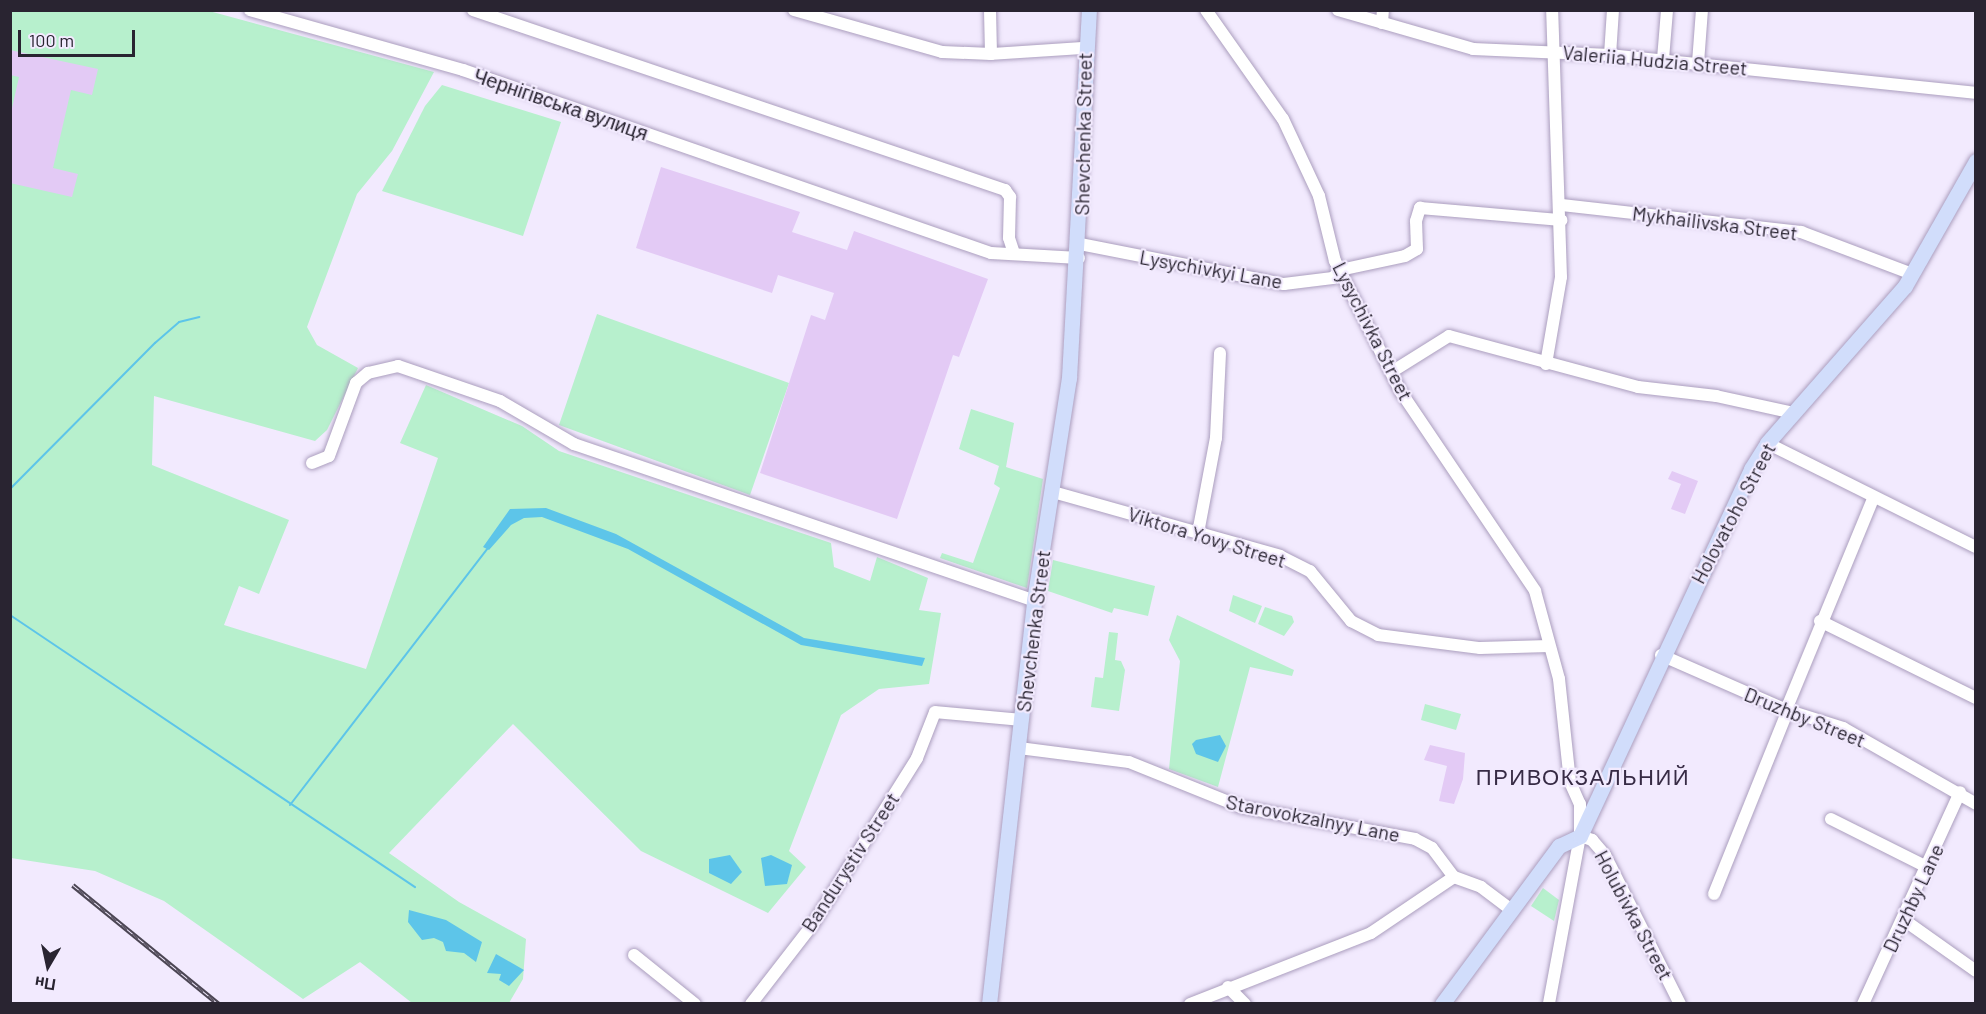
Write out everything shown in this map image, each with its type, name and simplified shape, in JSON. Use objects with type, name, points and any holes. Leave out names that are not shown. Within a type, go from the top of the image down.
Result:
[{"type":"main road","name":"Shevchenka Street","points":[[989,1004],[1034,601],[1053,492],[1080,251],[1084,48],[1089,10]]},
{"type":"main road","name":"Holovatoho Street","points":[[1580,836],[1661,655],[1767,443],[1912,274],[1976,160]]},
{"type":"main road","points":[[1442,1004],[1559,846],[1580,836]]},
{"type":"street","name":"Чернігівська вулиця","points":[[249,10],[463,70],[991,253],[1014,253]]},
{"type":"street","points":[[473,10],[1005,190],[1010,197],[1009,238],[1014,253],[1080,251]]},
{"type":"street","points":[[794,10],[823,14],[942,52],[991,54],[1084,48]]},
{"type":"street","points":[[990,10],[991,54]]},
{"type":"street","name":"Lysychivka Street","points":[[1206,10],[1282,119],[1319,196],[1340,270],[1393,371],[1401,392],[1535,591],[1560,679],[1570,782],[1580,804],[1580,836]]},
{"type":"street","name":"Valeriia Hudzia Street","points":[[1338,10],[1383,17],[1473,49],[1551,51],[1663,59],[1976,93]]},
{"type":"street","points":[[1546,364],[1561,278],[1562,205],[1551,51],[1552,10]]},
{"type":"street","points":[[1610,55],[1613,10]]},
{"type":"street","points":[[1663,59],[1667,10]]},
{"type":"street","points":[[1698,63],[1702,10]]},
{"type":"street","name":"Mykhailivska Street","points":[[1562,205],[1801,232],[1912,274]]},
{"type":"street","points":[[1340,270],[1405,256],[1417,249],[1416,221],[1420,208],[1561,220]]},
{"type":"street","name":"Lysychivkyi Lane","points":[[1080,251],[1284,284],[1333,278],[1340,270]]},
{"type":"street","points":[[1393,371],[1449,336],[1638,387],[1716,396],[1793,413]]},
{"type":"street","points":[[1198,533],[1216,438],[1220,353]]},
{"type":"street","points":[[312,463],[329,456],[356,383],[368,373],[398,366],[500,401],[574,444],[1034,601]]},
{"type":"street","points":[[1767,443],[1976,547]]},
{"type":"street","name":"Viktora Yovy Street","points":[[1053,492],[1280,556],[1310,570],[1363,630],[1431,645],[1514,649],[1549,646]]},
{"type":"street","points":[[1714,894],[1820,621],[1874,497]]},
{"type":"street","points":[[1820,621],[1976,698]]},
{"type":"street","name":"Druzhby Street","points":[[1661,655],[1787,710],[1843,728],[1960,792],[1976,804]]},
{"type":"street","name":"Bandurystiv Street","points":[[751,1004],[813,924],[917,758],[935,712],[1022,720]]},
{"type":"street","name":"Starovokzalnyy Lane","points":[[1018,748],[1129,762],[1241,807],[1415,839],[1432,848],[1454,877]]},
{"type":"street","name":"Druzhby Lane","points":[[1863,1004],[1904,920],[1960,792]]},
{"type":"street","points":[[1831,819],[1928,867]]},
{"type":"street","name":"Holovatoho Street","points":[[1549,1004],[1580,836]]},
{"type":"street","name":"Holubivka Street","points":[[1580,836],[1592,840],[1605,855],[1680,1004]]},
{"type":"street","points":[[1190,1004],[1228,987],[1371,933],[1454,877],[1481,887],[1511,910]]},
{"type":"street","points":[[1904,920],[1976,971]]},
{"type":"street","points":[[634,955],[695,1004]]},
{"type":"street","points":[[1228,987],[1245,1004]]},
{"type":"green space","points":[[10,11],[209,11],[434,72],[392,151],[357,194],[307,327],[317,345],[358,368],[327,430],[315,441],[154,396],[152,465],[289,520],[259,594],[239,586],[224,625],[366,669],[438,458],[400,443],[426,385],[522,426],[559,451],[831,543],[834,567],[870,581],[877,557],[928,578],[919,610],[941,613],[929,684],[879,689],[841,715],[789,851],[806,867],[768,913],[641,851],[513,724],[389,853],[459,902],[526,939],[523,979],[509,1003],[412,1003],[360,962],[303,999],[164,901],[95,871],[11,858]]},
{"type":"green space","points":[[442,85],[561,122],[523,236],[382,191],[425,106]]},
{"type":"green space","points":[[597,314],[789,383],[750,495],[559,425]]},
{"type":"green space","points":[[971,409],[1014,423],[1006,467],[1043,479],[1027,588],[940,558],[942,553],[973,563],[1000,488],[994,484],[999,466],[959,449]]},
{"type":"green space","points":[[1053,560],[1155,586],[1148,616],[1114,608],[1112,613],[1048,591]]},
{"type":"green space","points":[[1233,595],[1262,606],[1255,623],[1229,611]]},
{"type":"green space","points":[[1265,607],[1292,616],[1294,622],[1284,636],[1258,624]]},
{"type":"green space","points":[[1177,615],[1294,670],[1292,676],[1250,667],[1218,787],[1169,769],[1180,661],[1169,640]]},
{"type":"green space","points":[[1109,632],[1118,633],[1115,660],[1121,661],[1125,670],[1119,711],[1091,707],[1095,677],[1103,678]]},
{"type":"green space","points":[[1425,704],[1461,714],[1456,730],[1421,720]]},
{"type":"green space","points":[[1543,888],[1559,900],[1554,921],[1531,906]]},
{"type":"water","points":[[546,508],[616,534],[804,638],[925,658],[922,666],[801,645],[628,549],[542,517],[524,518],[511,525],[489,550],[483,547],[510,509]]},
{"type":"water","points":[[1220,735],[1226,746],[1218,762],[1196,754],[1192,744],[1196,740]]},
{"type":"water","points":[[730,855],[742,872],[731,884],[709,873],[709,859]]},
{"type":"water","points":[[771,855],[792,865],[787,884],[765,886],[761,858]]},
{"type":"water","points":[[409,910],[446,920],[482,942],[476,962],[464,953],[446,951],[443,942],[434,938],[422,940],[408,922]]},
{"type":"water","points":[[496,954],[524,970],[509,986],[499,980],[501,974],[487,973]]},
{"type":"building","points":[[10,50],[98,69],[92,95],[71,90],[53,168],[78,174],[72,197],[10,183],[10,117],[19,77],[10,75]]},
{"type":"building","points":[[661,167],[800,212],[792,232],[847,250],[854,231],[988,279],[959,357],[953,355],[897,519],[760,473],[811,315],[825,320],[834,293],[778,275],[772,293],[636,248]]},
{"type":"building","points":[[1672,471],[1698,481],[1685,514],[1671,509],[1681,484],[1668,479]]},
{"type":"building","points":[[1430,745],[1465,753],[1463,779],[1454,804],[1439,801],[1447,766],[1424,760]]},
{"type":"waterway","points":[[10,489],[155,343],[179,322],[199,317]]},
{"type":"waterway","points":[[290,805],[487,549]]},
{"type":"waterway","points":[[10,615],[415,887]]},
{"type":"railway","points":[[73,885],[219,1004]]},
{"type":"district","name":"ПРИВОКЗАЛЬНИЙ","points":[[1583,777]]}]
